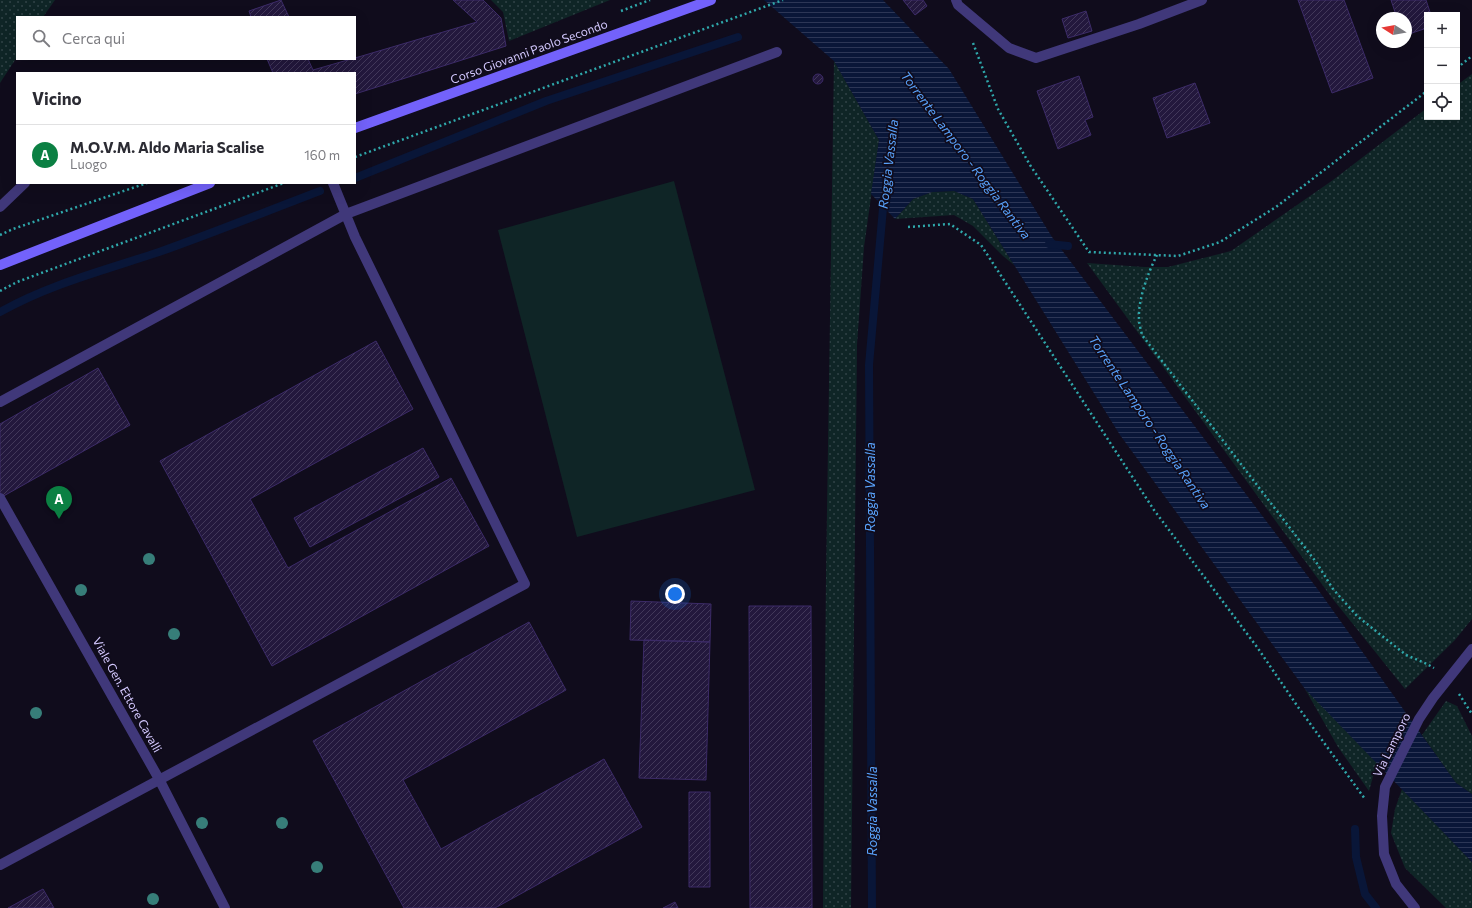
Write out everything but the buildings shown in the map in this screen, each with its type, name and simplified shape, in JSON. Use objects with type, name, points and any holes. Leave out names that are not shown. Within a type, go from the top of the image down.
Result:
[{"type":"main road","name":"Corso Giovanni Paolo Secondo","points":[[356,128],[711,0]]},
{"type":"main road","points":[[0,265],[207,184]]},
{"type":"street","points":[[956,0],[958,5],[1009,48],[1036,58],[1140,24],[1202,0]]},
{"type":"street","points":[[0,402],[346,214],[777,52]]},
{"type":"street","points":[[0,206],[24,184]]},
{"type":"street","points":[[0,865],[525,584],[355,237],[333,184]]},
{"type":"street","name":"Viale Gen. Ettore Cavalli","points":[[0,498],[159,779],[224,908]]},
{"type":"street","name":"Via Lamporo","points":[[1415,908],[1396,884],[1384,854],[1382,816],[1385,787],[1419,719],[1433,698],[1472,649]]},
{"type":"path","points":[[356,157],[783,0]]},
{"type":"path","points":[[972,42],[998,109],[1030,165],[1089,252],[1178,256],[1220,242],[1276,207],[1424,93]]},
{"type":"path","points":[[1460,66],[1472,56]]},
{"type":"path","points":[[0,235],[13,229],[144,184]]},
{"type":"path","points":[[0,291],[17,282],[281,184]]},
{"type":"path","points":[[908,227],[950,224],[981,245],[1154,510],[1256,647],[1368,804],[1382,816]]},
{"type":"path","points":[[1157,255],[1148,273],[1142,298],[1139,319],[1142,335],[1316,562],[1333,589],[1356,616],[1406,655],[1427,664],[1449,678]]},
{"type":"green space","points":[[0,0],[55,0],[44,16],[16,16],[16,59],[0,83]]},
{"type":"green space","points":[[491,0],[610,0],[509,41],[503,12]]},
{"type":"green space","points":[[834,61],[879,140],[864,247],[857,345],[851,908],[823,908],[826,576]]},
{"type":"green space","points":[[1472,74],[1472,619],[1455,640],[1405,689],[1332,598],[1087,263],[1168,267],[1231,251],[1333,180],[1424,110],[1424,120],[1460,120],[1460,83]]},
{"type":"green space","points":[[674,181],[755,490],[577,537],[498,230]]},
{"type":"green space","points":[[954,191],[973,199],[1014,265],[973,226],[954,215],[895,219],[913,199],[932,192]]},
{"type":"green space","points":[[1305,689],[1377,762],[1369,791],[1338,747]]},
{"type":"green space","points":[[1446,701],[1457,706],[1472,736],[1472,794],[1456,783],[1422,735]]},
{"type":"green space","points":[[1402,789],[1472,862],[1472,908],[1446,908],[1405,868],[1391,833],[1395,809]]},
{"type":"water","name":"Torrente Lamporo - Roggia Rantiva","points":[[764,0],[883,0],[949,69],[1052,237],[1319,591],[1456,783],[1472,794],[1472,862],[1305,689],[1120,435],[973,199],[954,191],[932,192],[913,199],[895,219],[871,194],[879,140],[834,61]]},
{"type":"waterway","points":[[356,178],[546,101],[738,37]]},
{"type":"waterway","points":[[0,312],[58,285],[179,245],[320,191]]},
{"type":"waterway","name":"Roggia Vassalla","points":[[872,908],[869,365],[884,197]]},
{"type":"waterway","points":[[1049,244],[1068,246]]},
{"type":"waterway","points":[[1355,829],[1356,857],[1365,894],[1376,908]]},
{"type":"place","name":"M.O.V.M. Aldo Maria Scalise","points":[[59,519]]}]
